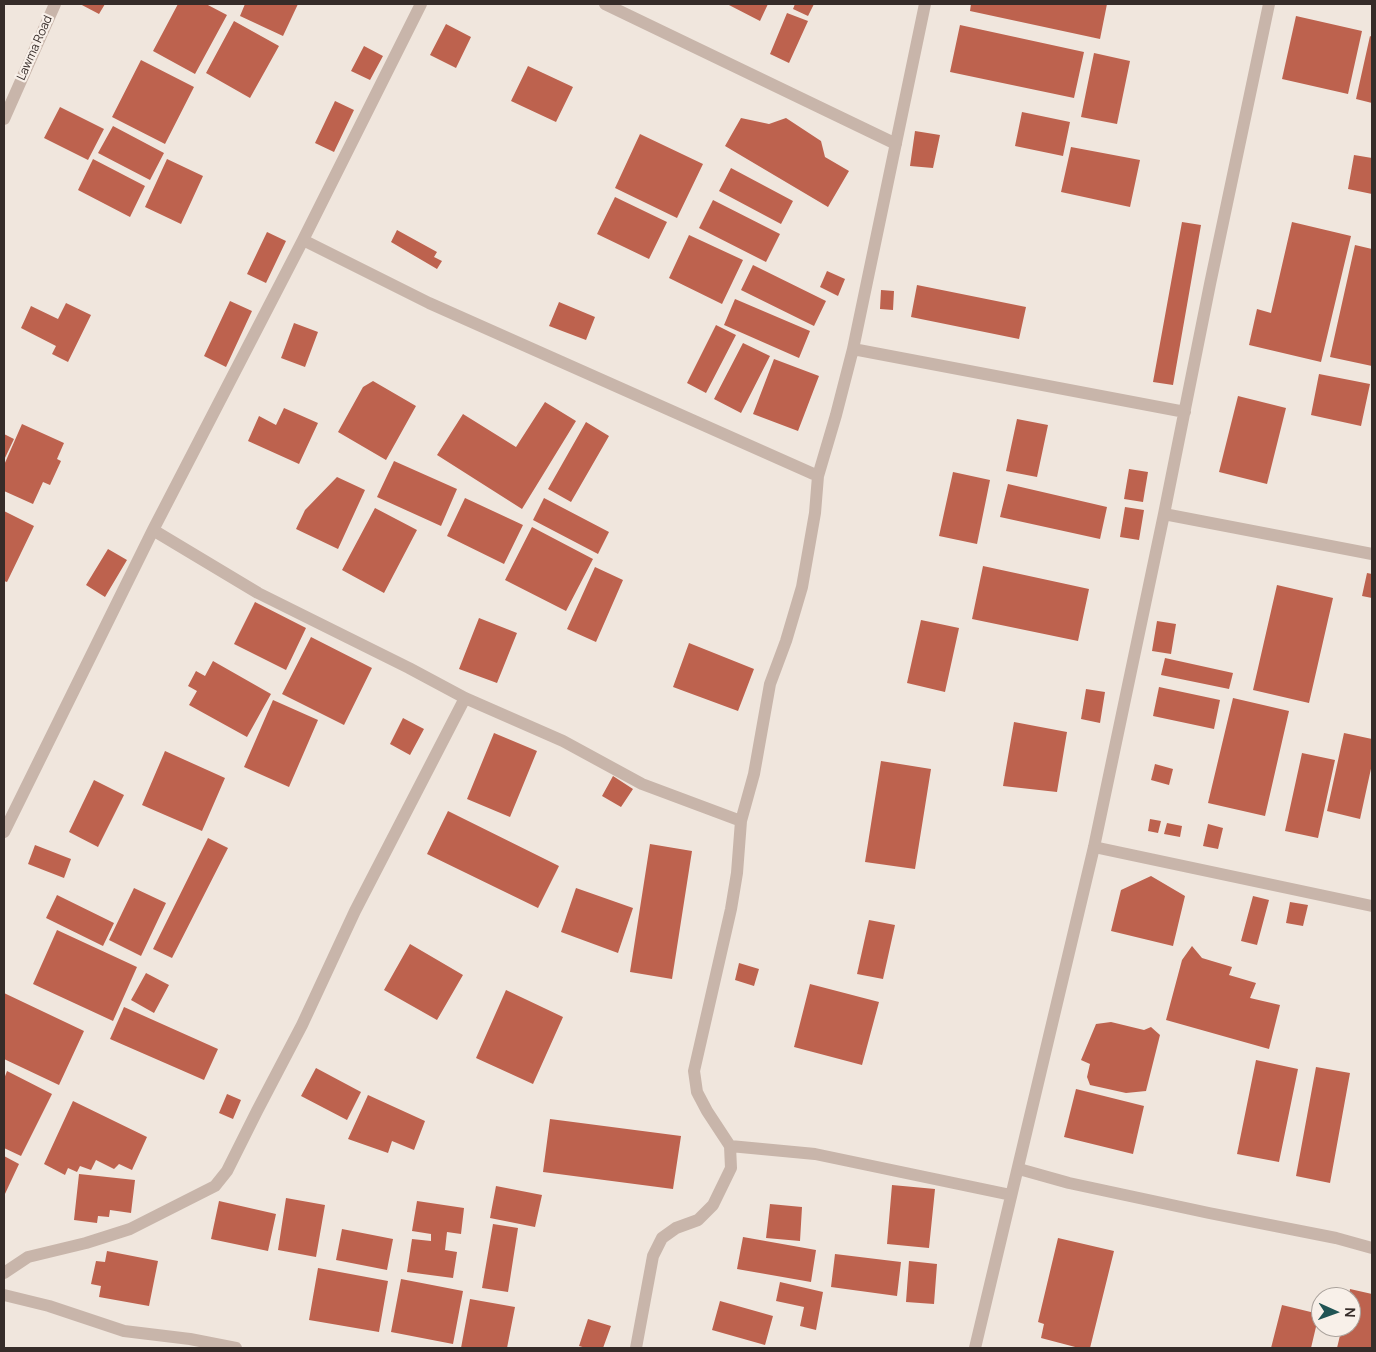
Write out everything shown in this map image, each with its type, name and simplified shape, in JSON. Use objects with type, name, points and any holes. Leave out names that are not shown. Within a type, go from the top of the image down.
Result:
[{"type":"street","name":"Lawma Road","points":[[4,119],[54,4]]},
{"type":"street","points":[[4,832],[152,530],[303,240],[421,4]]},
{"type":"street","points":[[605,4],[896,144]]},
{"type":"street","points":[[636,1348],[653,1256],[662,1238],[676,1228],[698,1220],[713,1205],[731,1168],[730,1146],[697,1092],[694,1071],[731,910],[741,821],[754,774],[770,684],[786,641],[802,588],[815,513],[818,476],[853,349],[925,4]]},
{"type":"street","points":[[975,1348],[1094,847],[1269,4]]},
{"type":"street","points":[[303,240],[429,303],[818,476]]},
{"type":"street","points":[[853,349],[1184,412]]},
{"type":"street","points":[[1164,514],[1372,554]]},
{"type":"street","points":[[152,530],[258,593],[465,698],[563,741],[642,784],[741,821]]},
{"type":"street","points":[[4,1273],[28,1257],[130,1228],[215,1186],[228,1171],[256,1111],[302,1025],[354,910],[465,698]]},
{"type":"street","points":[[1094,847],[1372,906]]},
{"type":"street","points":[[730,1146],[815,1154],[1011,1195]]},
{"type":"street","points":[[1019,1169],[1069,1183],[1336,1238],[1372,1248]]},
{"type":"street","points":[[4,1295],[49,1306],[124,1331],[190,1338],[236,1348]]},
{"type":"building","points":[[80,4],[105,4],[99,14]]},
{"type":"building","points":[[178,4],[206,4],[227,15],[195,74],[153,51]]},
{"type":"building","points":[[245,4],[298,4],[283,36],[240,16]]},
{"type":"building","points":[[727,4],[768,4],[760,21]]},
{"type":"building","points":[[795,4],[814,4],[808,16],[793,9]]},
{"type":"building","points":[[971,4],[1107,4],[1100,39],[970,11]]},
{"type":"building","points":[[787,13],[808,21],[789,63],[770,54]]},
{"type":"building","points":[[1296,16],[1362,31],[1348,94],[1282,79]]},
{"type":"building","points":[[234,21],[279,46],[250,98],[206,73]]},
{"type":"building","points":[[446,24],[471,37],[456,68],[430,55]]},
{"type":"building","points":[[960,25],[1084,52],[1074,98],[950,72]]},
{"type":"building","points":[[1370,36],[1372,37],[1372,103],[1356,99]]},
{"type":"building","points":[[364,46],[383,56],[370,80],[351,71]]},
{"type":"building","points":[[1094,53],[1130,61],[1117,124],[1081,117]]},
{"type":"building","points":[[141,60],[194,87],[165,144],[112,117]]},
{"type":"building","points":[[528,66],[573,87],[556,122],[511,101]]},
{"type":"building","points":[[335,101],[354,110],[334,152],[315,143]]},
{"type":"building","points":[[60,107],[104,129],[88,160],[44,138]]},
{"type":"building","points":[[1022,112],[1070,122],[1063,156],[1015,146]]},
{"type":"building","points":[[741,118],[769,124],[786,118],[821,141],[825,157],[849,171],[828,207],[725,146]]},
{"type":"building","points":[[113,126],[164,153],[150,180],[98,153]]},
{"type":"building","points":[[915,131],[940,135],[933,168],[910,166]]},
{"type":"building","points":[[640,134],[703,164],[677,218],[615,188]]},
{"type":"building","points":[[1071,147],[1140,160],[1130,207],[1061,192]]},
{"type":"building","points":[[1354,155],[1372,158],[1372,194],[1348,189]]},
{"type":"building","points":[[93,159],[145,186],[130,217],[78,190]]},
{"type":"building","points":[[167,159],[203,176],[181,224],[145,207]]},
{"type":"building","points":[[731,168],[793,201],[781,224],[719,191]]},
{"type":"building","points":[[615,197],[667,222],[649,259],[597,234]]},
{"type":"building","points":[[713,200],[780,234],[766,262],[699,228]]},
{"type":"building","points":[[1182,222],[1201,225],[1173,385],[1153,382]]},
{"type":"building","points":[[1292,222],[1351,236],[1321,362],[1249,345],[1257,309],[1271,313]]},
{"type":"building","points":[[397,230],[437,252],[434,257],[442,261],[437,269],[391,242]]},
{"type":"building","points":[[267,232],[286,241],[266,283],[247,274]]},
{"type":"building","points":[[689,235],[743,260],[722,304],[669,278]]},
{"type":"building","points":[[1355,245],[1372,249],[1372,366],[1330,357]]},
{"type":"building","points":[[753,265],[826,301],[814,326],[741,290]]},
{"type":"building","points":[[827,271],[845,279],[838,296],[820,287]]},
{"type":"building","points":[[917,285],[1026,307],[1019,339],[911,317]]},
{"type":"building","points":[[881,290],[894,291],[893,310],[880,309]]},
{"type":"building","points":[[735,299],[810,331],[799,358],[724,325]]},
{"type":"building","points":[[230,301],[252,311],[226,367],[204,356]]},
{"type":"building","points":[[559,302],[595,317],[586,340],[549,326]]},
{"type":"building","points":[[66,303],[91,315],[68,362],[52,354],[56,346],[21,328],[31,306],[58,319]]},
{"type":"building","points":[[294,323],[318,332],[305,367],[281,358]]},
{"type":"building","points":[[716,325],[736,335],[706,393],[687,383]]},
{"type":"building","points":[[743,343],[770,356],[741,413],[714,399]]},
{"type":"building","points":[[774,359],[819,376],[798,431],[753,414]]},
{"type":"building","points":[[1319,374],[1370,384],[1361,426],[1311,415]]},
{"type":"building","points":[[373,381],[416,406],[386,460],[338,432],[363,387]]},
{"type":"building","points":[[1238,396],[1286,408],[1267,484],[1219,472]]},
{"type":"building","points":[[545,402],[576,421],[522,509],[437,455],[463,414],[516,447]]},
{"type":"building","points":[[284,408],[318,423],[299,464],[248,441],[259,416],[276,425]]},
{"type":"building","points":[[1017,419],[1048,425],[1037,477],[1006,471]]},
{"type":"building","points":[[586,422],[609,436],[571,502],[548,489]]},
{"type":"building","points":[[22,424],[64,443],[57,459],[61,461],[50,485],[43,482],[33,504],[4,491],[4,465]]},
{"type":"building","points":[[4,434],[14,439],[4,460]]},
{"type":"building","points":[[394,461],[457,489],[441,526],[377,497]]},
{"type":"building","points":[[1129,469],[1148,472],[1143,502],[1124,499]]},
{"type":"building","points":[[953,472],[990,480],[977,544],[939,536]]},
{"type":"building","points":[[337,477],[365,490],[338,549],[296,529],[305,510]]},
{"type":"building","points":[[1008,484],[1107,507],[1100,539],[1000,517]]},
{"type":"building","points":[[465,498],[523,525],[504,564],[447,536]]},
{"type":"building","points":[[544,498],[609,532],[598,554],[533,520]]},
{"type":"building","points":[[1125,507],[1144,510],[1139,540],[1120,537]]},
{"type":"building","points":[[375,508],[417,530],[384,593],[342,570]]},
{"type":"building","points":[[4,511],[34,526],[7,582],[4,581]]},
{"type":"building","points":[[532,527],[593,559],[566,611],[505,580]]},
{"type":"building","points":[[108,549],[127,560],[105,597],[86,585]]},
{"type":"building","points":[[983,566],[1089,589],[1078,641],[972,619]]},
{"type":"building","points":[[595,567],[623,580],[596,642],[567,629]]},
{"type":"building","points":[[1367,573],[1372,574],[1372,598],[1362,596]]},
{"type":"building","points":[[1277,585],[1333,598],[1309,703],[1253,690]]},
{"type":"building","points":[[255,602],[306,628],[286,670],[234,644]]},
{"type":"building","points":[[479,618],[517,633],[497,683],[459,669]]},
{"type":"building","points":[[921,620],[959,628],[945,692],[907,683]]},
{"type":"building","points":[[1157,621],[1176,624],[1171,654],[1152,651]]},
{"type":"building","points":[[311,637],[372,668],[344,725],[282,694]]},
{"type":"building","points":[[689,643],[754,669],[738,711],[673,687]]},
{"type":"building","points":[[1165,658],[1233,673],[1229,689],[1161,675]]},
{"type":"building","points":[[213,661],[271,694],[247,737],[189,705],[197,691],[188,686],[196,671],[205,676]]},
{"type":"building","points":[[1159,687],[1220,700],[1214,729],[1153,716]]},
{"type":"building","points":[[1086,689],[1105,692],[1100,723],[1081,719]]},
{"type":"building","points":[[1233,698],[1289,711],[1265,816],[1208,803]]},
{"type":"building","points":[[273,700],[318,720],[289,787],[244,767]]},
{"type":"building","points":[[403,718],[424,729],[410,755],[390,744]]},
{"type":"building","points":[[1014,722],[1067,732],[1057,792],[1003,786]]},
{"type":"building","points":[[494,733],[537,751],[510,817],[467,799]]},
{"type":"building","points":[[1344,733],[1372,739],[1372,764],[1360,819],[1327,811]]},
{"type":"building","points":[[165,751],[225,778],[202,831],[142,805]]},
{"type":"building","points":[[1302,753],[1335,760],[1318,838],[1285,831]]},
{"type":"building","points":[[881,761],[931,769],[915,869],[865,862]]},
{"type":"building","points":[[1155,764],[1173,769],[1169,785],[1151,780]]},
{"type":"building","points":[[613,776],[633,789],[621,807],[602,796]]},
{"type":"building","points":[[94,780],[124,795],[98,847],[69,832]]},
{"type":"building","points":[[448,811],[559,866],[538,908],[427,854]]},
{"type":"building","points":[[1150,819],[1161,821],[1158,833],[1148,831]]},
{"type":"building","points":[[1167,823],[1182,826],[1180,837],[1164,834]]},
{"type":"building","points":[[1208,824],[1223,828],[1218,849],[1203,846]]},
{"type":"building","points":[[208,838],[228,848],[172,958],[153,949]]},
{"type":"building","points":[[650,844],[692,851],[672,979],[630,972]]},
{"type":"building","points":[[35,845],[71,859],[64,878],[28,864]]},
{"type":"building","points":[[1151,876],[1185,896],[1173,946],[1111,931],[1121,890]]},
{"type":"building","points":[[134,888],[166,903],[141,956],[109,940]]},
{"type":"building","points":[[576,888],[633,908],[618,953],[561,932]]},
{"type":"building","points":[[57,895],[114,923],[103,946],[46,918]]},
{"type":"building","points":[[1253,896],[1269,900],[1257,945],[1241,941]]},
{"type":"building","points":[[1290,902],[1308,905],[1303,926],[1286,923]]},
{"type":"building","points":[[869,920],[895,925],[883,979],[857,974]]},
{"type":"building","points":[[57,930],[137,967],[113,1021],[33,984]]},
{"type":"building","points":[[410,944],[463,975],[437,1020],[384,990]]},
{"type":"building","points":[[1192,946],[1202,958],[1232,967],[1229,975],[1256,983],[1250,998],[1280,1005],[1269,1049],[1166,1020],[1182,960]]},
{"type":"building","points":[[739,963],[759,969],[754,986],[735,980]]},
{"type":"building","points":[[146,973],[169,985],[154,1013],[131,1000]]},
{"type":"building","points":[[810,984],[879,1002],[862,1065],[794,1047]]},
{"type":"building","points":[[506,990],[563,1017],[533,1084],[476,1058]]},
{"type":"building","points":[[4,993],[84,1031],[59,1085],[4,1059]]},
{"type":"building","points":[[124,1007],[218,1049],[204,1080],[110,1039]]},
{"type":"building","points":[[1111,1022],[1144,1030],[1151,1027],[1160,1035],[1146,1091],[1126,1093],[1090,1085],[1087,1077],[1090,1064],[1081,1060],[1096,1024]]},
{"type":"building","points":[[1256,1060],[1298,1069],[1279,1162],[1237,1154]]},
{"type":"building","points":[[1316,1067],[1350,1073],[1330,1183],[1296,1176]]},
{"type":"building","points":[[316,1068],[361,1092],[347,1120],[301,1096]]},
{"type":"building","points":[[7,1071],[52,1094],[21,1156],[4,1148],[4,1079]]},
{"type":"building","points":[[1076,1089],[1144,1106],[1133,1154],[1064,1137]]},
{"type":"building","points":[[227,1094],[241,1100],[233,1119],[219,1113]]},
{"type":"building","points":[[368,1095],[425,1121],[414,1150],[392,1141],[388,1153],[348,1139]]},
{"type":"building","points":[[73,1101],[147,1137],[132,1170],[119,1164],[114,1169],[96,1160],[91,1170],[80,1166],[77,1172],[68,1168],[65,1175],[44,1164]]},
{"type":"building","points":[[550,1119],[681,1136],[673,1189],[543,1172]]},
{"type":"building","points":[[4,1156],[19,1164],[4,1196]]},
{"type":"building","points":[[79,1174],[135,1180],[131,1213],[110,1210],[109,1217],[98,1216],[97,1223],[74,1220]]},
{"type":"building","points":[[892,1185],[935,1189],[929,1248],[887,1244]]},
{"type":"building","points":[[496,1186],[542,1195],[535,1227],[490,1218]]},
{"type":"building","points":[[286,1198],[325,1205],[316,1257],[278,1250]]},
{"type":"building","points":[[219,1201],[276,1214],[268,1251],[211,1239]]},
{"type":"building","points":[[417,1201],[464,1208],[461,1234],[447,1232],[445,1250],[457,1252],[453,1278],[407,1272],[412,1239],[431,1241],[431,1234],[412,1231]]},
{"type":"building","points":[[770,1204],[802,1207],[800,1241],[766,1238]]},
{"type":"building","points":[[493,1224],[518,1228],[508,1292],[482,1288]]},
{"type":"building","points":[[342,1229],[393,1239],[387,1270],[336,1260]]},
{"type":"building","points":[[743,1237],[816,1250],[811,1282],[737,1269]]},
{"type":"building","points":[[1058,1238],[1114,1251],[1090,1348],[1079,1348],[1041,1338],[1044,1324],[1038,1322]]},
{"type":"building","points":[[107,1251],[158,1261],[149,1306],[99,1297],[101,1286],[91,1284],[96,1261],[105,1262]]},
{"type":"building","points":[[835,1254],[901,1262],[897,1296],[831,1287]]},
{"type":"building","points":[[909,1261],[937,1264],[934,1304],[906,1302]]},
{"type":"building","points":[[318,1268],[388,1281],[379,1332],[309,1320]]},
{"type":"building","points":[[401,1279],[463,1291],[453,1344],[391,1332]]},
{"type":"building","points":[[780,1282],[823,1292],[816,1330],[800,1326],[804,1307],[776,1301]]},
{"type":"building","points":[[1361,1292],[1372,1294],[1372,1348],[1337,1348],[1340,1337],[1361,1337]]},
{"type":"building","points":[[470,1299],[515,1307],[507,1348],[461,1348]]},
{"type":"building","points":[[720,1301],[773,1316],[765,1345],[712,1330]]},
{"type":"building","points":[[1282,1305],[1311,1312],[1311,1337],[1314,1337],[1311,1348],[1271,1348]]},
{"type":"building","points":[[588,1319],[611,1326],[603,1348],[579,1346]]}]
